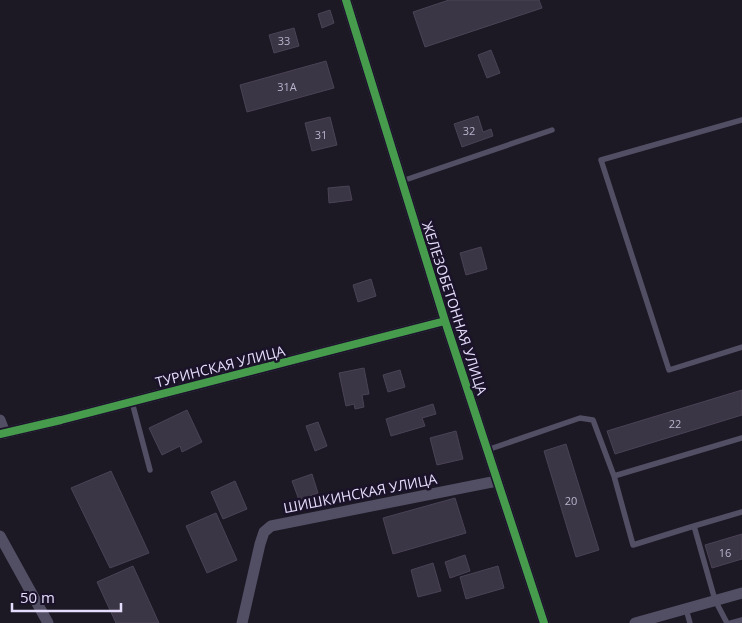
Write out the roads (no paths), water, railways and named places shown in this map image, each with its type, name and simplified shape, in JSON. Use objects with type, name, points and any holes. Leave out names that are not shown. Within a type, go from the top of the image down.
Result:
[{"type":"street","name":"ЖЕЛЕЗОБЕТОННАЯ УЛИЦА","points":[[346,0],[445,321],[544,623]]},
{"type":"street","name":"ТУРИНСКАЯ УЛИЦА","points":[[2,433],[132,402],[445,321]]},
{"type":"street","points":[[0,420],[2,433]]},
{"type":"street","name":"ШИШКИНСКАЯ УЛИЦА","points":[[242,623],[260,544],[264,532],[271,526],[498,481]]},
{"type":"street","points":[[0,536],[48,623]]},
{"type":"street","points":[[635,623],[742,593]]},
{"type":"lane","points":[[742,120],[601,160],[670,370],[742,347]]},
{"type":"lane","points":[[402,182],[552,130]]},
{"type":"lane","points":[[132,402],[150,470]]},
{"type":"lane","points":[[487,450],[580,418],[593,420],[614,476],[633,544],[742,512]]},
{"type":"lane","points":[[614,476],[742,438]]},
{"type":"lane","points":[[694,526],[715,600],[727,623]]},
{"type":"lane","points":[[686,608],[690,623]]},
{"type":"lane","points":[[731,623],[742,620]]}]
